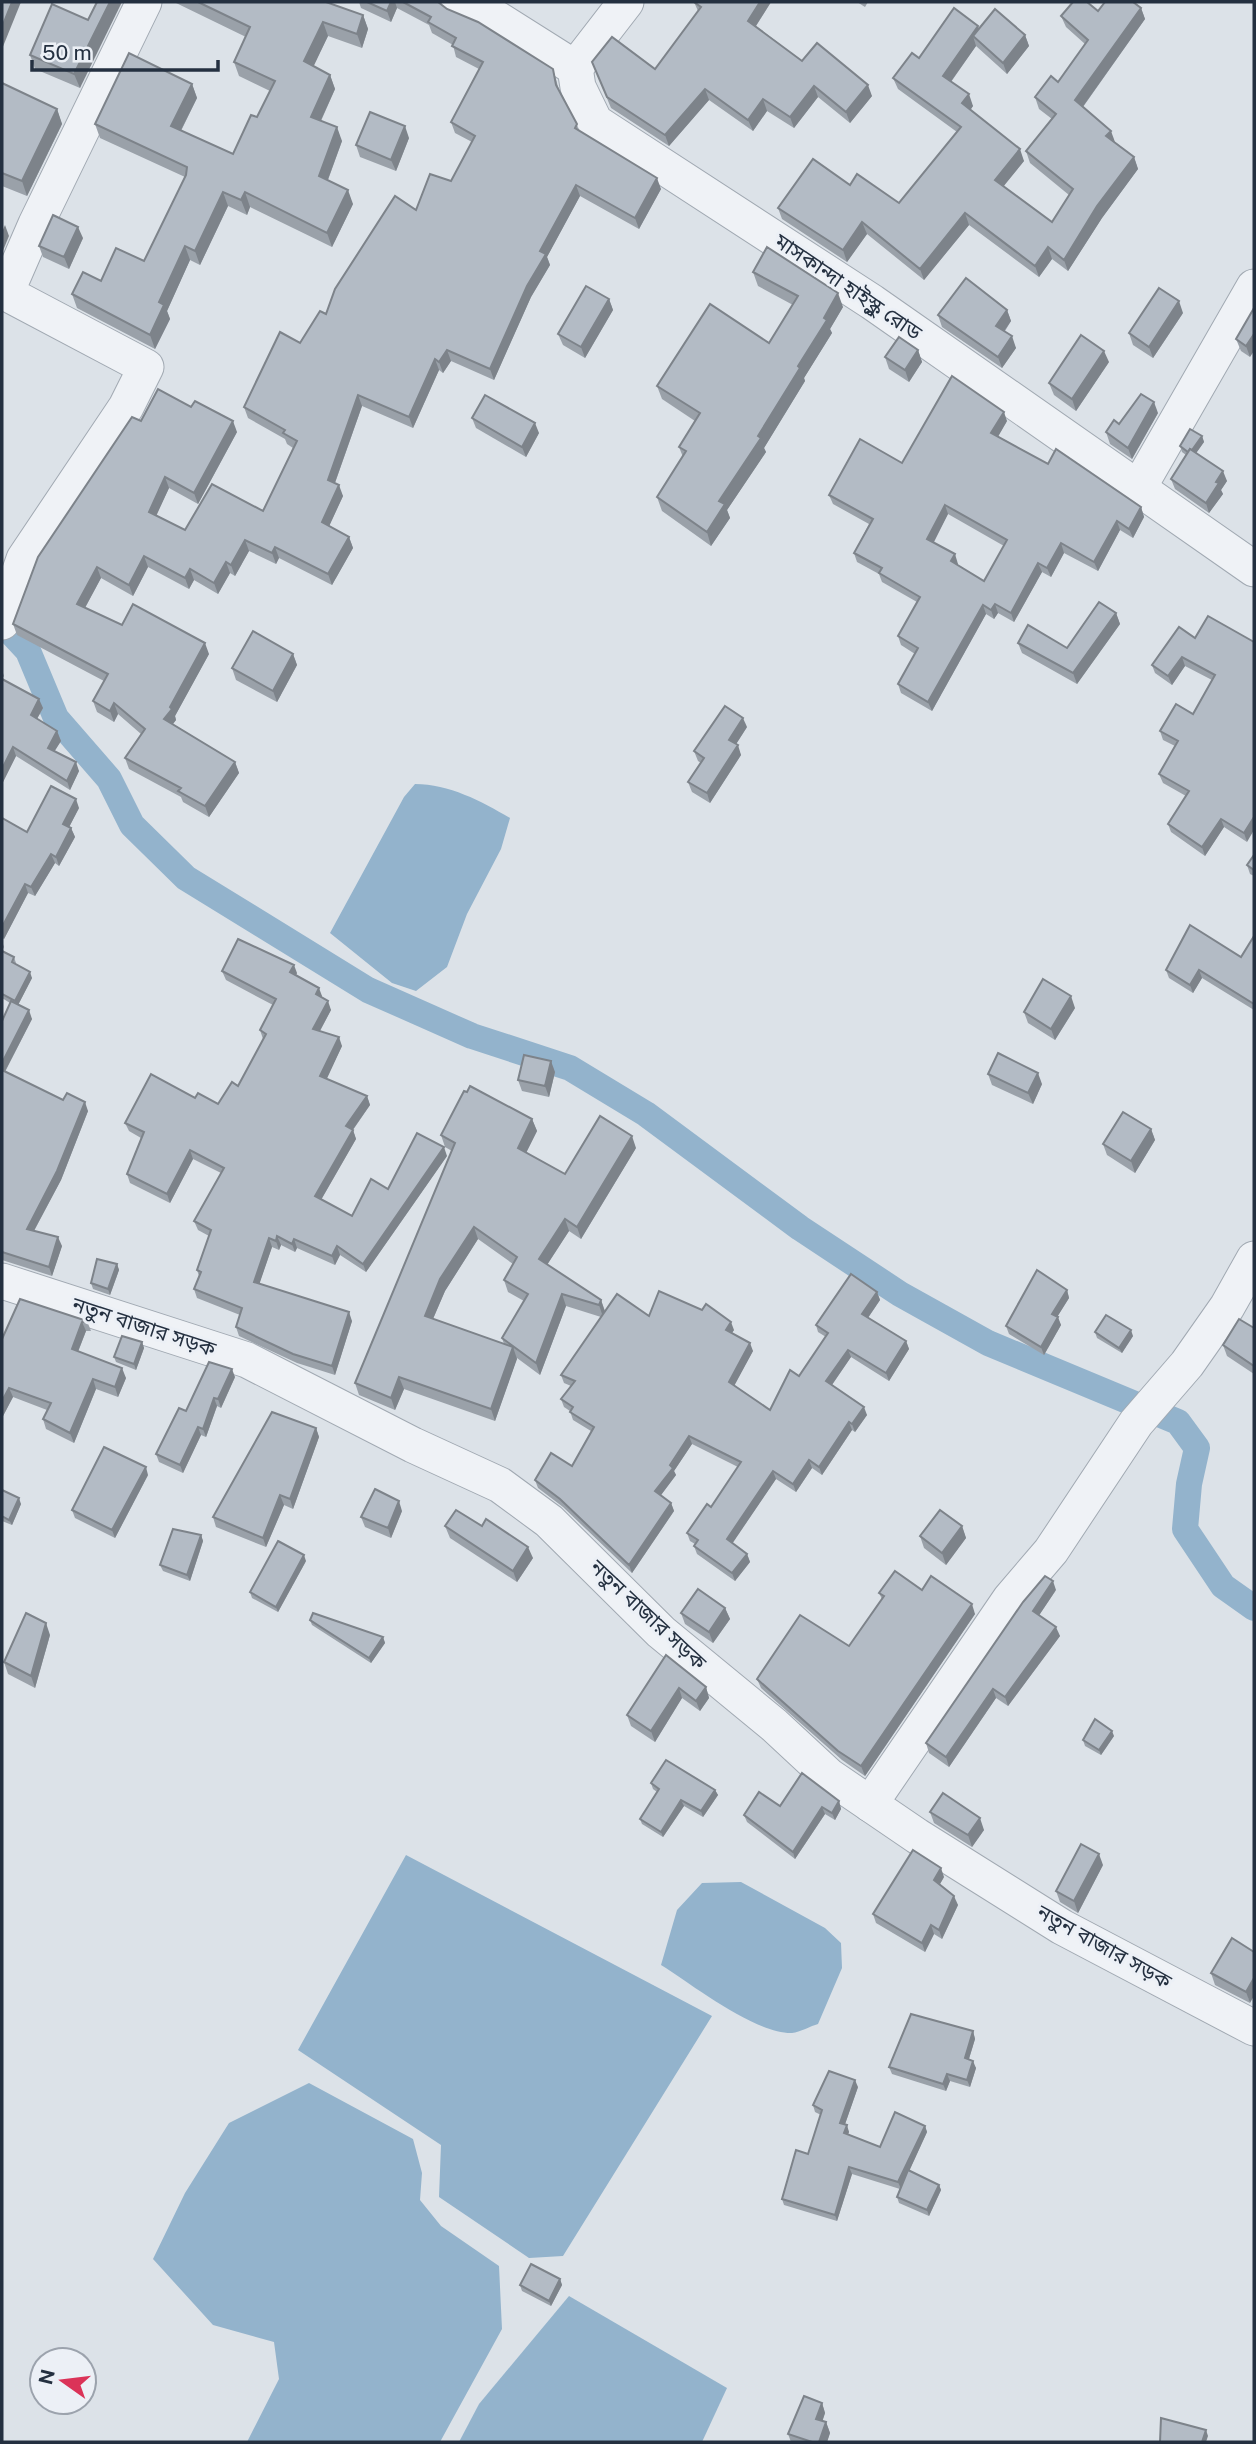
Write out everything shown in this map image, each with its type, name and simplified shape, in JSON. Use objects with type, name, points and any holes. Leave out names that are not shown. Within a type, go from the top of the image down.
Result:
[{"type":"street","points":[[2,622],[24,559],[126,407],[146,367],[6,293],[144,2]]},
{"type":"street","points":[[459,2],[491,15],[575,68],[626,2]]},
{"type":"street","name":"মাসকান্দা হাইস্কুল রোড","points":[[575,68],[578,87],[595,122],[872,302],[1254,569]]},
{"type":"street","points":[[1139,487],[1254,287]]},
{"type":"street","points":[[870,1804],[1010,1599],[1051,1551],[1136,1423],[1187,1364],[1227,1307],[1254,1259]]},
{"type":"street","name":"নতুন বাজার সড়ক","points":[[2,1281],[247,1360],[413,1445],[500,1485],[549,1521],[661,1632],[774,1725],[830,1776],[1062,1927],[1254,2028]]},
{"type":"water","points":[[415,784],[452,790],[510,818],[501,849],[467,914],[447,967],[416,991],[392,983],[330,933],[404,797]]},
{"type":"water","points":[[406,1855],[712,2016],[563,2256],[529,2258],[439,2197],[441,2145],[298,2050]]},
{"type":"water","points":[[741,1882],[825,1928],[841,1943],[842,1968],[818,2024],[792,2033],[760,2026],[725,2007],[661,1965],[677,1910],[702,1883]]},
{"type":"water","points":[[309,2083],[413,2139],[422,2173],[420,2200],[441,2226],[499,2266],[502,2329],[440,2442],[247,2442],[279,2379],[274,2342],[213,2325],[153,2259],[185,2193],[229,2123]]},
{"type":"water","points":[[569,2296],[727,2388],[702,2442],[459,2442],[479,2404]]},
{"type":"building","points":[[2,2],[12,2],[2,27]]},
{"type":"building","points":[[97,2],[110,2],[74,74],[30,55],[52,4],[88,20]]},
{"type":"building","points":[[198,2],[326,2],[363,15],[357,34],[323,22],[304,61],[330,75],[311,117],[337,127],[319,176],[348,190],[327,233],[245,192],[241,200],[223,192],[195,251],[185,246],[159,302],[164,305],[150,335],[72,294],[83,272],[101,281],[116,248],[144,261],[186,175],[187,167],[95,124],[129,53],[192,84],[171,126],[233,154],[251,115],[257,117],[275,81],[234,62],[250,27]]},
{"type":"building","points":[[367,2],[391,2],[387,11]]},
{"type":"building","points":[[403,2],[438,2],[447,9],[478,22],[553,69],[556,85],[577,124],[575,128],[657,178],[635,218],[576,185],[540,251],[546,254],[527,286],[490,369],[447,350],[439,362],[435,359],[409,417],[358,395],[328,480],[339,485],[322,522],[349,537],[328,574],[275,547],[272,553],[245,540],[231,565],[226,562],[214,583],[190,569],[185,578],[144,556],[129,585],[97,567],[77,604],[122,625],[133,604],[205,643],[170,707],[172,709],[164,719],[235,762],[205,806],[178,791],[181,788],[125,758],[145,729],[114,703],[110,711],[93,701],[108,674],[13,624],[38,557],[132,417],[141,421],[158,389],[191,407],[195,401],[233,421],[194,493],[165,477],[149,512],[185,530],[212,484],[263,511],[297,441],[283,433],[285,430],[244,407],[280,332],[300,343],[320,311],[326,314],[335,289],[395,196],[416,210],[430,174],[451,181],[475,136],[451,122],[483,62],[452,46],[456,38],[428,22],[431,17]]},
{"type":"building","points":[[694,2],[760,2],[748,21],[802,61],[817,43],[868,85],[846,112],[814,86],[790,117],[763,99],[748,120],[705,89],[665,135],[607,97],[592,62],[612,37],[655,69],[701,7]]},
{"type":"building","points":[[1073,2],[1087,2],[1098,11],[1105,2],[1133,2],[1141,8],[1075,100],[1111,131],[1106,136],[1134,157],[1097,206],[1064,260],[1048,247],[1035,266],[965,213],[920,269],[862,222],[843,250],[778,208],[813,159],[850,185],[857,174],[899,203],[961,127],[893,78],[912,53],[919,58],[954,8],[978,26],[943,76],[969,94],[962,103],[1020,149],[995,180],[1052,222],[1073,189],[1026,151],[1056,114],[1035,97],[1051,76],[1058,82],[1088,40],[1061,16]]},
{"type":"building","points":[[995,9],[1025,35],[1003,63],[973,36]]},
{"type":"building","points":[[2,83],[57,109],[22,181],[2,173]]},
{"type":"building","points":[[370,112],[405,126],[391,160],[356,145]]},
{"type":"building","points":[[53,215],[78,227],[64,257],[39,246]]},
{"type":"building","points":[[767,247],[838,293],[824,318],[827,320],[758,436],[761,438],[719,501],[725,504],[707,532],[657,497],[686,451],[679,447],[700,413],[657,386],[710,304],[769,343],[798,296],[753,272]]},
{"type":"building","points":[[966,278],[1007,310],[996,326],[1012,336],[998,357],[938,315]]},
{"type":"building","points":[[586,286],[609,299],[581,347],[558,334]]},
{"type":"building","points":[[1159,288],[1179,301],[1149,347],[1129,333]]},
{"type":"building","points":[[1254,308],[1254,334],[1246,346],[1236,339]]},
{"type":"building","points":[[1081,335],[1104,351],[1072,399],[1049,383]]},
{"type":"building","points":[[899,337],[918,350],[905,370],[885,357]]},
{"type":"building","points":[[952,376],[1004,412],[991,433],[1048,464],[1056,449],[1141,507],[1129,529],[1117,521],[1094,562],[1061,543],[1047,568],[1038,563],[1011,613],[995,604],[991,610],[983,605],[928,702],[898,684],[918,648],[898,636],[920,597],[879,573],[882,568],[854,553],[873,519],[829,495],[860,439],[902,463]],"holes":[[[945,505],[1007,540],[984,581],[951,561],[955,554],[927,539]]]},
{"type":"building","points":[[1141,394],[1154,402],[1128,448],[1106,432],[1114,420],[1119,424]]},
{"type":"building","points":[[485,395],[535,423],[522,447],[472,418]]},
{"type":"building","points":[[1190,429],[1202,436],[1188,452],[1180,446]]},
{"type":"building","points":[[1190,449],[1223,471],[1206,503],[1171,479]]},
{"type":"building","points":[[1099,602],[1116,613],[1073,673],[1018,643],[1028,625],[1067,648]]},
{"type":"building","points":[[1208,616],[1254,642],[1254,817],[1244,833],[1221,819],[1202,847],[1168,824],[1189,791],[1159,774],[1178,741],[1160,731],[1176,704],[1193,714],[1215,675],[1182,657],[1168,676],[1152,665],[1179,627],[1195,638]]},
{"type":"building","points":[[253,631],[293,654],[273,691],[232,668]]},
{"type":"building","points":[[2,679],[39,699],[31,715],[57,731],[48,748],[76,762],[67,781],[13,747],[2,769]]},
{"type":"building","points":[[725,706],[743,718],[729,740],[738,745],[707,793],[688,782],[704,758],[694,751]]},
{"type":"building","points":[[51,786],[76,799],[63,824],[71,828],[56,857],[51,854],[31,887],[25,884],[2,927],[2,818],[27,832]]},
{"type":"building","points":[[1254,855],[1254,870],[1247,865]]},
{"type":"building","points":[[1190,925],[1241,957],[1254,936],[1254,1004],[1199,970],[1190,985],[1166,970]]},
{"type":"building","points":[[238,939],[294,965],[290,972],[319,988],[316,994],[328,1001],[313,1029],[339,1037],[320,1076],[367,1096],[346,1126],[353,1130],[315,1196],[352,1216],[371,1179],[388,1189],[417,1133],[444,1147],[363,1264],[337,1246],[332,1256],[294,1239],[292,1244],[277,1236],[276,1241],[269,1238],[254,1282],[349,1312],[332,1366],[293,1354],[236,1327],[242,1308],[194,1289],[201,1272],[197,1270],[211,1230],[194,1221],[224,1168],[190,1150],[167,1194],[127,1174],[144,1132],[125,1123],[151,1074],[195,1098],[198,1093],[218,1104],[232,1082],[238,1086],[266,1034],[260,1030],[276,999],[222,971]]},
{"type":"building","points":[[2,951],[14,957],[12,962],[30,972],[15,1001],[2,994]]},
{"type":"building","points":[[1043,979],[1071,996],[1051,1029],[1024,1012]]},
{"type":"building","points":[[11,1001],[29,1010],[2,1063],[2,1021]]},
{"type":"building","points":[[998,1053],[1038,1073],[1028,1093],[988,1074]]},
{"type":"building","points":[[524,1055],[551,1061],[545,1086],[518,1080]]},
{"type":"building","points":[[2,1070],[63,1100],[67,1093],[85,1102],[57,1171],[27,1229],[58,1237],[49,1267],[2,1252]]},
{"type":"building","points":[[470,1086],[532,1119],[518,1148],[565,1174],[600,1116],[632,1136],[577,1227],[565,1219],[539,1259],[601,1300],[599,1305],[562,1294],[536,1363],[502,1338],[528,1294],[504,1280],[517,1257],[474,1227],[440,1279],[425,1316],[513,1347],[491,1409],[399,1377],[391,1398],[355,1383],[455,1143],[441,1135],[464,1091],[467,1092]]},
{"type":"building","points":[[1123,1112],[1151,1129],[1131,1161],[1103,1144]]},
{"type":"building","points":[[97,1259],[117,1264],[108,1289],[91,1283]]},
{"type":"building","points":[[1037,1270],[1067,1290],[1052,1314],[1058,1317],[1041,1347],[1006,1326]]},
{"type":"building","points":[[851,1274],[877,1292],[862,1314],[906,1341],[886,1373],[848,1350],[826,1381],[864,1407],[852,1424],[849,1422],[819,1467],[809,1460],[793,1484],[773,1471],[727,1539],[747,1554],[732,1573],[694,1546],[698,1540],[687,1533],[707,1504],[711,1507],[741,1462],[689,1436],[670,1465],[673,1468],[655,1491],[671,1503],[629,1565],[560,1499],[535,1480],[551,1453],[572,1466],[594,1427],[570,1412],[573,1407],[561,1399],[575,1381],[561,1375],[617,1294],[649,1316],[659,1291],[702,1310],[706,1304],[731,1322],[726,1330],[750,1343],[729,1382],[770,1410],[790,1370],[799,1376],[828,1333],[816,1325]]},
{"type":"building","points":[[20,1299],[87,1321],[82,1322],[72,1349],[122,1368],[115,1387],[93,1379],[70,1433],[43,1419],[51,1403],[9,1388],[2,1401],[2,1339]]},
{"type":"building","points":[[1106,1315],[1131,1330],[1119,1348],[1095,1332]]},
{"type":"building","points":[[1239,1319],[1254,1328],[1254,1366],[1223,1345]]},
{"type":"building","points":[[122,1336],[142,1342],[134,1364],[114,1357]]},
{"type":"building","points":[[209,1362],[232,1369],[218,1399],[214,1398],[203,1429],[198,1427],[180,1465],[156,1454],[179,1408],[186,1411]]},
{"type":"building","points":[[272,1412],[316,1428],[290,1499],[280,1495],[263,1538],[213,1517]]},
{"type":"building","points":[[104,1447],[146,1467],[112,1530],[72,1510]]},
{"type":"building","points":[[375,1489],[399,1501],[388,1528],[361,1517]]},
{"type":"building","points":[[2,1490],[19,1498],[9,1520],[2,1516]]},
{"type":"building","points":[[456,1510],[482,1526],[486,1519],[528,1547],[513,1571],[445,1526]]},
{"type":"building","points":[[940,1510],[962,1526],[942,1553],[920,1536]]},
{"type":"building","points":[[173,1529],[201,1535],[187,1575],[160,1565]]},
{"type":"building","points":[[278,1541],[304,1555],[276,1607],[250,1592]]},
{"type":"building","points":[[895,1571],[922,1590],[931,1576],[972,1604],[861,1766],[838,1751],[757,1679],[800,1615],[849,1646],[884,1596],[879,1593]]},
{"type":"building","points":[[1045,1576],[1053,1581],[1033,1611],[1056,1627],[1005,1697],[993,1689],[946,1757],[926,1743],[1023,1602]]},
{"type":"building","points":[[698,1589],[725,1608],[709,1632],[681,1613]]},
{"type":"building","points":[[26,1613],[46,1623],[31,1676],[4,1662]]},
{"type":"building","points":[[313,1613],[383,1637],[369,1658],[310,1620]]},
{"type":"building","points":[[666,1655],[706,1687],[696,1701],[679,1688],[651,1731],[627,1715]]},
{"type":"building","points":[[1095,1719],[1112,1731],[1099,1750],[1083,1740]]},
{"type":"building","points":[[666,1760],[715,1790],[701,1811],[681,1800],[661,1832],[640,1819],[659,1789],[651,1783]]},
{"type":"building","points":[[802,1773],[839,1801],[832,1813],[822,1807],[793,1852],[744,1815],[759,1792],[780,1806]]},
{"type":"building","points":[[943,1793],[980,1818],[968,1835],[930,1812]]},
{"type":"building","points":[[1081,1844],[1099,1854],[1074,1901],[1056,1891]]},
{"type":"building","points":[[913,1850],[941,1868],[934,1880],[954,1896],[939,1930],[931,1925],[922,1943],[873,1914]]},
{"type":"building","points":[[1232,1938],[1254,1952],[1254,1978],[1246,1992],[1211,1973]]},
{"type":"building","points":[[911,2014],[973,2031],[965,2058],[973,2061],[967,2080],[947,2074],[943,2084],[889,2067]]},
{"type":"building","points":[[829,2071],[855,2080],[840,2123],[847,2125],[844,2133],[880,2147],[895,2112],[925,2126],[898,2182],[849,2167],[835,2215],[782,2199],[796,2150],[808,2154],[822,2110],[813,2105]]},
{"type":"building","points":[[908,2170],[939,2185],[927,2210],[897,2197]]},
{"type":"building","points":[[531,2264],[560,2279],[549,2301],[520,2285]]},
{"type":"building","points":[[804,2396],[822,2403],[816,2419],[826,2422],[819,2442],[788,2434]]},
{"type":"building","points":[[1161,2418],[1206,2430],[1202,2442],[1160,2442]]},
{"type":"waterway","points":[[2,623],[28,651],[56,718],[109,779],[132,825],[186,878],[368,990],[472,1036],[570,1068],[646,1114],[800,1228],[900,1294],[988,1343],[1178,1422],[1197,1448],[1189,1484],[1185,1529],[1223,1586],[1254,1608]]}]
